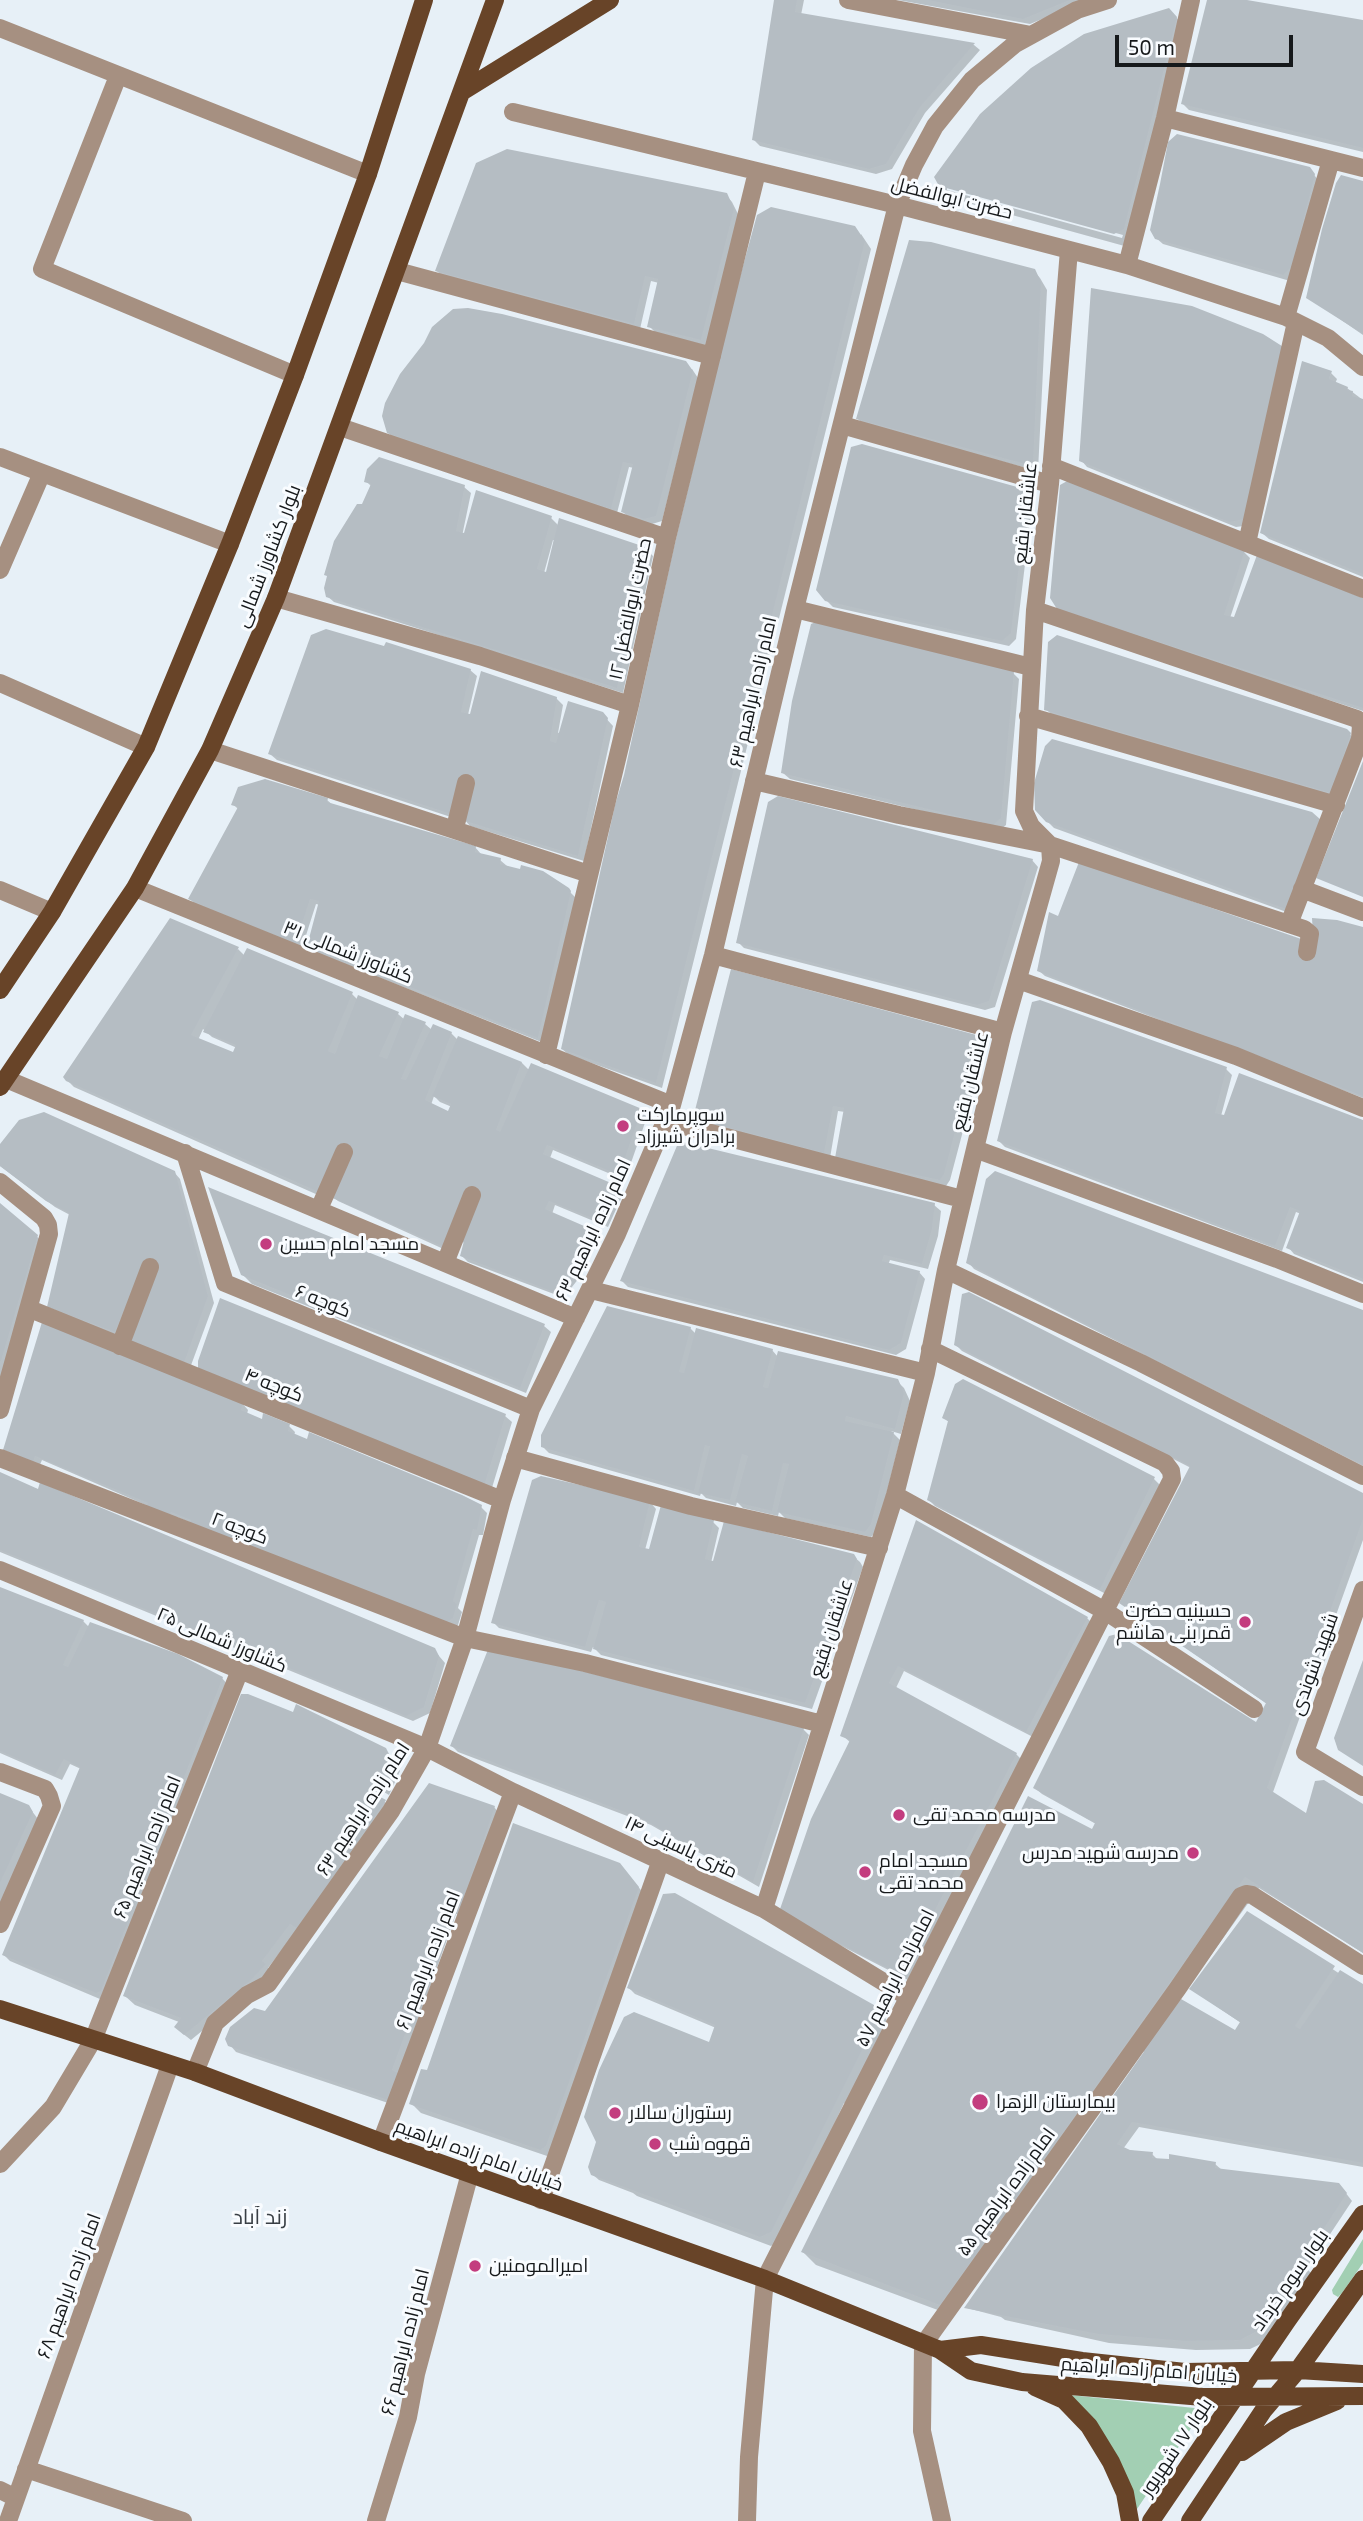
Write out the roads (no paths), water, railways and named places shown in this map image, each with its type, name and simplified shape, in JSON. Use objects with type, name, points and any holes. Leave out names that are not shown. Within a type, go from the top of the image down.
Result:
[{"type":"main road","name":"بلوار کشاورز شمالی","points":[[0,990],[52,912],[146,747],[230,544],[295,375],[368,174],[424,0]]},
{"type":"main road","name":"بلوار کشاورز شمالی","points":[[3,1083],[135,888],[210,750],[276,598],[495,0]]},
{"type":"main road","points":[[463,91],[610,0]]},
{"type":"main road","name":"خیابان امام زاده ابراهیم","points":[[0,2009],[195,2072],[765,2280],[931,2347],[971,2371],[1022,2382],[1203,2398],[1363,2396]]},
{"type":"main road","name":"بلوار سوم خرداد","points":[[1235,2397],[1363,2214]]},
{"type":"main road","points":[[1190,2521],[1263,2411],[1298,2371],[1363,2279]]},
{"type":"main road","name":"خیابان امام زاده ابراهیم","points":[[931,2347],[981,2345],[1083,2361],[1185,2372],[1298,2371],[1363,2374]]},
{"type":"main road","points":[[1022,2382],[1064,2400],[1089,2426],[1111,2462],[1125,2493],[1130,2521]]},
{"type":"main road","points":[[1230,2460],[1286,2422],[1338,2401],[1363,2396]]},
{"type":"main road","name":"بلوار ۱۷ شهریور","points":[[1151,2521],[1235,2397]]},
{"type":"main road","points":[[1182,2477],[1194,2475],[1205,2479],[1213,2488]]},
{"type":"street","points":[[848,0],[1031,35]]},
{"type":"street","name":"امام زاده ابراهیم ۶۳","points":[[195,2072],[215,2023],[247,1995],[268,1984],[391,1811],[427,1748],[465,1637],[502,1500],[531,1409],[617,1234],[668,1113],[713,955],[795,609],[897,205],[914,165],[935,126],[972,80],[1015,44],[1077,10],[1108,0]]},
{"type":"street","points":[[1127,265],[1191,0]]},
{"type":"street","points":[[0,28],[368,174]]},
{"type":"street","points":[[118,75],[42,269],[295,375]]},
{"type":"street","name":"حضرت ابوالفضل","points":[[513,112],[897,205],[1127,265],[1291,320],[1328,338],[1363,367]]},
{"type":"street","points":[[1164,118],[1363,168]]},
{"type":"street","points":[[1247,544],[1291,320],[1331,160]]},
{"type":"street","name":"حضرت ابوالفضل ۱۲","points":[[546,1055],[667,538],[757,172]]},
{"type":"street","name":"عاشقان بقیع","points":[[764,1909],[895,1495],[926,1373],[962,1199],[1003,1032],[1051,861],[1050,845],[1031,826],[1024,811],[1035,610],[1051,475],[1069,250]]},
{"type":"street","points":[[397,271],[712,356]]},
{"type":"street","points":[[842,425],[947,454],[1051,475],[1247,544],[1363,589]]},
{"type":"street","points":[[340,427],[667,538]]},
{"type":"street","points":[[0,457],[230,544]]},
{"type":"street","points":[[0,570],[42,473]]},
{"type":"street","points":[[276,598],[480,656],[630,705]]},
{"type":"street","points":[[795,609],[1031,667]]},
{"type":"street","points":[[1035,610],[1357,719],[1362,735],[1289,924]]},
{"type":"street","points":[[0,683],[146,747]]},
{"type":"street","points":[[1028,716],[1336,805]]},
{"type":"street","points":[[210,750],[589,874]]},
{"type":"street","points":[[754,781],[899,815],[1050,845],[1304,929],[1310,934],[1307,952]]},
{"type":"street","points":[[454,828],[466,783]]},
{"type":"street","name":"کشاورز شمالی ۳۱","points":[[135,888],[546,1055],[668,1113],[827,1164],[962,1199]]},
{"type":"street","points":[[1302,889],[1363,912]]},
{"type":"street","points":[[0,890],[52,912]]},
{"type":"street","points":[[713,955],[1003,1032]]},
{"type":"street","points":[[1018,980],[1236,1056],[1363,1108]]},
{"type":"street","points":[[3,1083],[185,1153],[576,1318]]},
{"type":"street","points":[[975,1149],[1278,1259],[1363,1294]]},
{"type":"street","points":[[319,1209],[344,1152]]},
{"type":"street","name":"کوچه ۶","points":[[185,1153],[225,1283],[531,1409]]},
{"type":"street","points":[[0,1182],[44,1218],[49,1234],[0,1410]]},
{"type":"street","points":[[445,1262],[472,1195]]},
{"type":"street","points":[[120,1346],[150,1267]]},
{"type":"street","points":[[946,1270],[1141,1363],[1363,1476]]},
{"type":"street","points":[[591,1290],[926,1373]]},
{"type":"street","name":"کوچه ۴","points":[[30,1309],[502,1500]]},
{"type":"street","name":"امامزاده ابراهیم ۵۷","points":[[765,2280],[1172,1479],[1171,1471],[1165,1463],[930,1349]]},
{"type":"street","name":"کوچه ۲","points":[[0,1458],[465,1637],[585,1663],[822,1724]]},
{"type":"street","points":[[515,1458],[721,1513],[879,1548]]},
{"type":"street","points":[[895,1495],[1105,1611],[1254,1709]]},
{"type":"street","name":"کشاورز شمالی ۲۵","points":[[0,1570],[427,1748]]},
{"type":"street","name":"شهید شوندی","points":[[1363,1590],[1305,1752],[1363,1787]]},
{"type":"street","name":"امام زاده ابراهیم ۶۵","points":[[0,2165],[53,2108],[93,2040],[240,1670]]},
{"type":"street","name":"۱۴ متری یاسینی","points":[[427,1748],[513,1793],[764,1909],[908,1997]]},
{"type":"street","points":[[0,1772],[45,1789],[52,1806],[0,1924]]},
{"type":"street","name":"امام زاده ابراهیم ۶۱","points":[[381,2142],[513,1793]]},
{"type":"street","points":[[541,2200],[661,1860]]},
{"type":"street","name":"امام زاده ابراهیم ۵۵","points":[[931,2347],[1241,1896],[1252,1895],[1363,1966]]},
{"type":"street","name":"امام زاده ابراهیم ۶۸","points":[[8,2521],[8,2494],[26,2469],[170,2065]]},
{"type":"street","name":"امام زاده ابراهیم ۶۶","points":[[376,2521],[408,2417],[416,2374],[470,2173]]},
{"type":"street","points":[[747,2521],[749,2457],[765,2280]]},
{"type":"street","points":[[931,2347],[922,2431],[942,2521]]},
{"type":"street","points":[[26,2469],[183,2521]]},
{"type":"place","name":"سوپرمارکت برادران شیرزاد","points":[[623,1126]]},
{"type":"place","name":"مسجد امام حسین","points":[[266,1244]]},
{"type":"place","name":"حسینیه حضرت قمر بنی هاشم","points":[[1245,1622]]},
{"type":"place","name":"مدرسه محمد تقی","points":[[899,1815]]},
{"type":"place","name":"مدرسه شهید مدرس","points":[[1193,1853]]},
{"type":"place","name":"مسجد امام محمد تقی","points":[[865,1872]]},
{"type":"place","name":"بیمارستان الزهرا","points":[[980,2102]]},
{"type":"place","name":"رستوران سالار","points":[[615,2113]]},
{"type":"place","name":"قهوه شب","points":[[655,2144]]},
{"type":"place","name":"امیرالمومنین","points":[[475,2266]]},
{"type":"district","name":"زند آباد","points":[[260,2217]]}]
